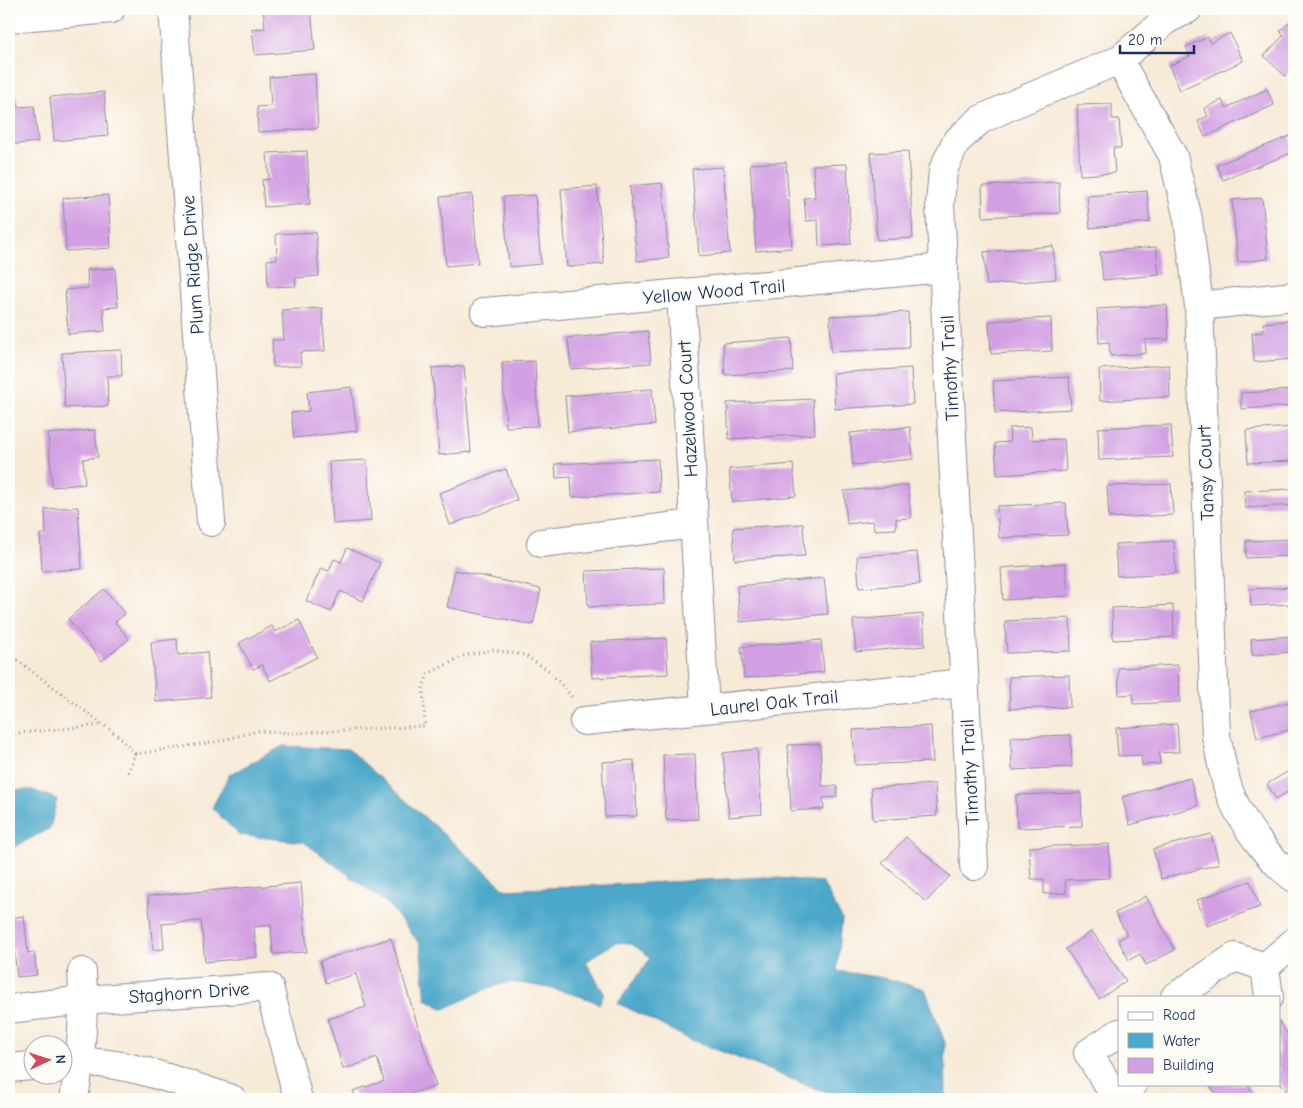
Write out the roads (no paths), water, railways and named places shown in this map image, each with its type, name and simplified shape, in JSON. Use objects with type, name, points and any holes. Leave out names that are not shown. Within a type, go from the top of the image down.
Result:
[{"type":"street","points":[[9,18],[111,9]]},
{"type":"street","name":"Plum Ridge Drive","points":[[173,9],[211,522]]},
{"type":"street","name":"Timothy Trail","points":[[974,866],[940,204],[943,170],[956,142],[980,120],[1119,60],[1166,20],[1188,9]]},
{"type":"street","name":"Tansy Court","points":[[1119,60],[1173,156],[1188,219],[1199,306],[1216,736],[1231,796],[1254,836],[1286,872],[1294,878]]},
{"type":"street","name":"Yellow Wood Trail","points":[[485,312],[944,268]]},
{"type":"street","name":"Hazelwood Court","points":[[681,294],[705,709]]},
{"type":"street","points":[[1199,306],[1294,296]]},
{"type":"street","points":[[541,542],[693,524]]},
{"type":"street","name":"Laurel Oak Trail","points":[[584,722],[965,683]]},
{"type":"street","points":[[1265,967],[1294,942]]},
{"type":"street","points":[[1176,996],[1235,957],[1265,967]]},
{"type":"street","points":[[1265,967],[1269,996]]},
{"type":"street","points":[[72,1057],[84,1000],[82,972]]},
{"type":"street","name":"Staghorn Drive","points":[[9,1009],[84,1000],[269,987],[298,1099]]},
{"type":"street","points":[[1118,1034],[1088,1053],[1115,1096],[1131,1086]]},
{"type":"street","points":[[72,1062],[132,1068],[232,1099]]},
{"type":"street","points":[[9,1068],[22,1067]]},
{"type":"street","points":[[72,1074],[74,1099]]},
{"type":"water","points":[[283,746],[348,749],[506,890],[767,877],[822,882],[842,919],[837,971],[884,978],[925,989],[945,1043],[946,1099],[855,1099],[817,1089],[687,1038],[618,1003],[650,959],[641,950],[625,943],[611,945],[586,962],[604,993],[599,1004],[581,996],[538,986],[505,983],[474,994],[444,1009],[426,999],[420,944],[388,904],[304,842],[239,835],[212,808],[229,775]]},
{"type":"water","points":[[9,790],[32,790],[57,799],[50,828],[9,850]]}]
